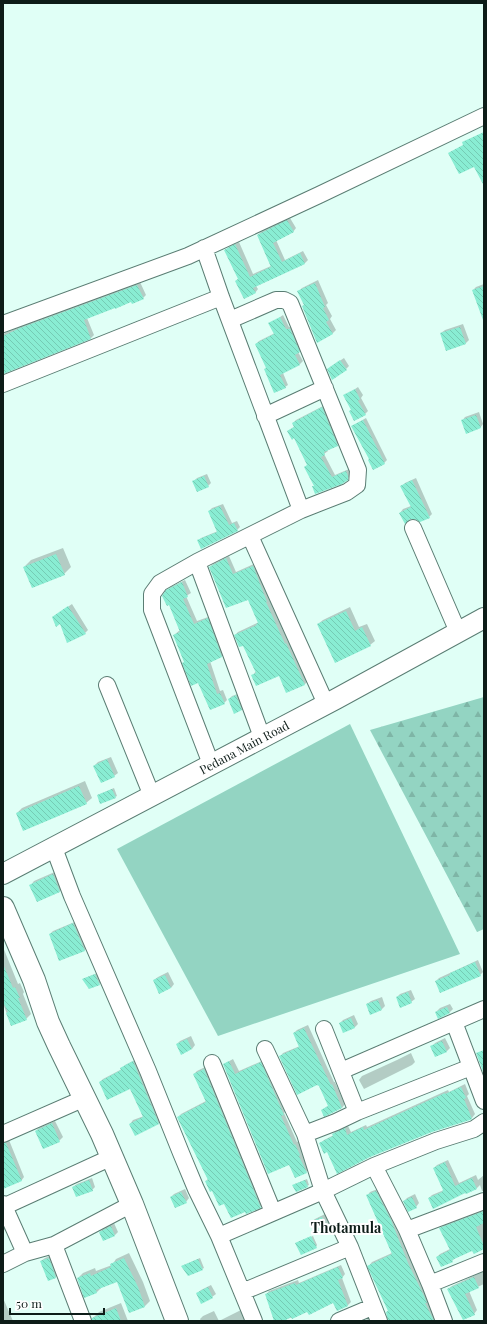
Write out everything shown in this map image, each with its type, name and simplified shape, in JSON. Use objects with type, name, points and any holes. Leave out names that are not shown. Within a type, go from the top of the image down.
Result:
[{"type":"highway","points":[[3,908],[34,980],[48,1022],[85,1098],[132,1204],[177,1321]]},
{"type":"main road","name":"Pedana Main Road","points":[[3,874],[326,704],[484,618]]},
{"type":"street","points":[[3,324],[204,248],[484,116]]},
{"type":"street","points":[[204,248],[301,510]]},
{"type":"street","points":[[3,384],[221,297]]},
{"type":"street","points":[[211,764],[152,610],[152,594],[160,583],[197,562],[301,510],[347,492],[356,485],[358,470],[290,303],[284,300],[276,300],[230,320]]},
{"type":"street","points":[[265,416],[325,388]]},
{"type":"street","points":[[414,528],[458,632]]},
{"type":"street","points":[[250,536],[326,704]]},
{"type":"street","points":[[197,562],[262,737]]},
{"type":"street","points":[[107,685],[152,796]]},
{"type":"street","points":[[54,848],[75,902],[148,1071],[190,1175],[219,1236],[254,1321]]},
{"type":"street","points":[[341,1071],[484,1009]]},
{"type":"street","points":[[454,1022],[484,1101]]},
{"type":"street","points":[[324,1029],[357,1112]]},
{"type":"street","points":[[265,1050],[305,1134],[323,1191],[350,1247],[376,1314],[339,1321]]},
{"type":"street","points":[[212,1063],[273,1212]]},
{"type":"street","points":[[305,1134],[357,1112],[471,1068]]},
{"type":"street","points":[[3,1134],[85,1098]]},
{"type":"street","points":[[219,1236],[323,1191],[374,1166],[436,1141],[474,1129],[484,1122]]},
{"type":"street","points":[[25,1253],[3,1206],[112,1157]]},
{"type":"street","points":[[374,1166],[407,1230],[444,1321]]},
{"type":"street","points":[[407,1230],[484,1200]]},
{"type":"street","points":[[3,1264],[25,1253],[54,1245],[132,1204]]},
{"type":"street","points":[[54,1245],[84,1321]]},
{"type":"street","points":[[242,1292],[350,1247]]},
{"type":"street","points":[[430,1284],[484,1262]]},
{"type":"green space","points":[[484,697],[484,929],[477,932],[370,730]]},
{"type":"green space","points":[[350,724],[460,954],[218,1036],[117,849]]},
{"type":"building","points":[[484,132],[484,186],[474,167],[459,174],[448,153],[463,145],[462,142]]},
{"type":"building","points":[[287,220],[294,232],[273,243],[282,262],[300,253],[305,264],[253,288],[256,293],[244,299],[235,281],[238,279],[224,250],[235,244],[250,277],[271,267],[257,235]]},
{"type":"building","points":[[315,283],[325,307],[323,308],[329,320],[326,322],[333,334],[317,343],[302,306],[304,305],[297,291]]},
{"type":"building","points":[[137,285],[144,299],[132,304],[131,302],[84,320],[91,339],[3,374],[3,336],[20,328]]},
{"type":"building","points":[[484,286],[484,320],[483,320],[472,290]]},
{"type":"building","points":[[280,317],[286,329],[290,329],[300,352],[295,355],[300,365],[280,375],[286,388],[274,393],[264,369],[266,368],[255,344],[274,334],[268,323]]},
{"type":"building","points":[[460,327],[466,344],[446,351],[440,333]]},
{"type":"building","points":[[340,360],[347,370],[332,380],[327,369]]},
{"type":"building","points":[[355,389],[360,399],[358,401],[366,415],[354,421],[349,411],[351,410],[343,395]]},
{"type":"building","points":[[322,407],[338,446],[324,452],[325,455],[321,457],[332,477],[346,471],[348,480],[342,484],[315,494],[312,486],[314,486],[304,467],[307,465],[294,438],[292,440],[287,431],[294,427],[292,423]]},
{"type":"building","points":[[476,415],[481,428],[466,434],[461,420]]},
{"type":"building","points":[[363,420],[385,464],[373,470],[368,460],[369,459],[351,426]]},
{"type":"building","points":[[204,476],[209,487],[197,492],[192,481]]},
{"type":"building","points":[[412,480],[430,518],[420,522],[410,519],[405,524],[399,513],[411,507],[400,486]]},
{"type":"building","points":[[220,506],[229,525],[234,523],[238,531],[201,549],[197,540],[217,532],[208,511]]},
{"type":"building","points":[[56,554],[65,575],[32,588],[23,567]]},
{"type":"building","points":[[226,558],[233,574],[253,566],[266,602],[305,685],[286,693],[279,676],[256,686],[251,675],[256,673],[243,646],[239,647],[234,635],[257,625],[256,624],[258,623],[248,600],[226,608],[209,567]]},
{"type":"building","points":[[182,582],[188,597],[183,599],[194,624],[208,618],[222,657],[207,664],[217,694],[220,693],[225,704],[210,710],[198,683],[191,686],[182,663],[184,662],[173,635],[180,632],[169,605],[167,606],[162,596],[166,590]]},
{"type":"building","points":[[68,606],[86,634],[67,643],[60,624],[56,627],[52,617]]},
{"type":"building","points":[[346,611],[355,631],[362,627],[371,646],[335,663],[317,624]]},
{"type":"building","points":[[236,695],[242,710],[234,714],[228,699]]},
{"type":"building","points":[[107,759],[115,777],[101,783],[93,766]]},
{"type":"building","points":[[79,786],[87,804],[23,831],[16,813]]},
{"type":"building","points":[[112,789],[116,798],[100,804],[97,795]]},
{"type":"building","points":[[53,874],[60,892],[37,902],[29,885]]},
{"type":"building","points":[[73,923],[85,951],[59,961],[49,934]]},
{"type":"building","points":[[475,962],[481,976],[440,993],[435,981]]},
{"type":"building","points":[[3,964],[13,988],[15,987],[20,998],[18,998],[27,1020],[11,1026],[6,1013],[8,1012],[3,1002]]},
{"type":"building","points":[[95,974],[100,985],[89,989],[82,979]]},
{"type":"building","points":[[165,975],[171,988],[159,994],[153,980]]},
{"type":"building","points":[[408,992],[412,1003],[400,1008],[396,997]]},
{"type":"building","points":[[378,1000],[382,1010],[370,1015],[366,1004]]},
{"type":"building","points":[[447,1007],[450,1013],[438,1019],[435,1012]]},
{"type":"building","points":[[351,1018],[355,1028],[343,1033],[339,1023]]},
{"type":"building","points":[[304,1028],[331,1085],[332,1084],[342,1108],[324,1117],[321,1110],[328,1106],[319,1086],[317,1085],[297,1095],[279,1056],[299,1047],[293,1033]]},
{"type":"building","points":[[187,1039],[192,1049],[181,1055],[176,1044]]},
{"type":"building","points":[[442,1041],[447,1052],[435,1057],[430,1046]]},
{"type":"building","points":[[484,1050],[484,1074],[476,1053]]},
{"type":"building","points":[[133,1061],[159,1124],[135,1136],[129,1124],[143,1117],[130,1089],[107,1100],[99,1082],[121,1070],[120,1068]]},
{"type":"building","points":[[229,1061],[235,1074],[261,1062],[284,1115],[281,1116],[307,1173],[295,1178],[289,1165],[268,1174],[223,1064]]},
{"type":"building","points":[[204,1069],[261,1208],[246,1214],[245,1212],[231,1218],[224,1204],[219,1206],[212,1191],[210,1192],[205,1181],[208,1180],[177,1117],[206,1102],[193,1074]]},
{"type":"building","points":[[461,1087],[472,1119],[432,1132],[370,1157],[337,1174],[327,1152],[324,1154],[319,1143],[333,1136],[332,1134],[345,1128],[347,1135],[363,1127],[364,1130]]},
{"type":"building","points":[[52,1123],[60,1142],[43,1149],[35,1131]]},
{"type":"building","points":[[3,1143],[6,1143],[22,1181],[3,1189]]},
{"type":"building","points":[[445,1162],[455,1186],[472,1178],[477,1189],[466,1194],[465,1193],[433,1209],[428,1198],[442,1192],[443,1190],[433,1168]]},
{"type":"building","points":[[89,1180],[93,1191],[76,1197],[72,1187]]},
{"type":"building","points":[[305,1180],[308,1187],[296,1192],[292,1185]]},
{"type":"building","points":[[376,1191],[391,1220],[408,1263],[427,1303],[425,1303],[434,1321],[388,1321],[386,1312],[388,1311],[367,1266],[392,1254],[366,1195]]},
{"type":"building","points":[[181,1192],[187,1203],[175,1208],[170,1197]]},
{"type":"building","points":[[412,1197],[417,1208],[408,1212],[403,1201]]},
{"type":"building","points":[[484,1211],[484,1223],[476,1227],[484,1249],[474,1254],[472,1251],[441,1267],[436,1257],[450,1250],[439,1228]]},
{"type":"building","points":[[322,1217],[327,1227],[315,1233],[310,1222]]},
{"type":"building","points":[[111,1226],[115,1236],[103,1241],[99,1232]]},
{"type":"building","points":[[311,1236],[317,1248],[301,1255],[295,1243]]},
{"type":"building","points":[[49,1258],[56,1278],[48,1281],[40,1261]]},
{"type":"building","points":[[124,1258],[138,1287],[145,1307],[129,1313],[117,1282],[96,1290],[97,1293],[84,1298],[77,1278],[90,1273],[91,1276],[111,1267],[110,1264]]},
{"type":"building","points":[[198,1259],[203,1270],[188,1276],[181,1266]]},
{"type":"building","points":[[338,1267],[343,1278],[338,1280],[348,1306],[337,1311],[333,1303],[309,1315],[307,1312],[292,1319],[291,1317],[284,1321],[274,1321],[265,1294],[295,1283],[296,1285]]},
{"type":"building","points":[[474,1277],[479,1288],[465,1294],[475,1315],[463,1320],[447,1289]]},
{"type":"building","points":[[208,1287],[213,1298],[201,1304],[196,1293]]},
{"type":"building","points":[[116,1308],[121,1321],[92,1321],[92,1318]]},
{"type":"district","name":"Thotamula","points":[[346,1227]]}]
